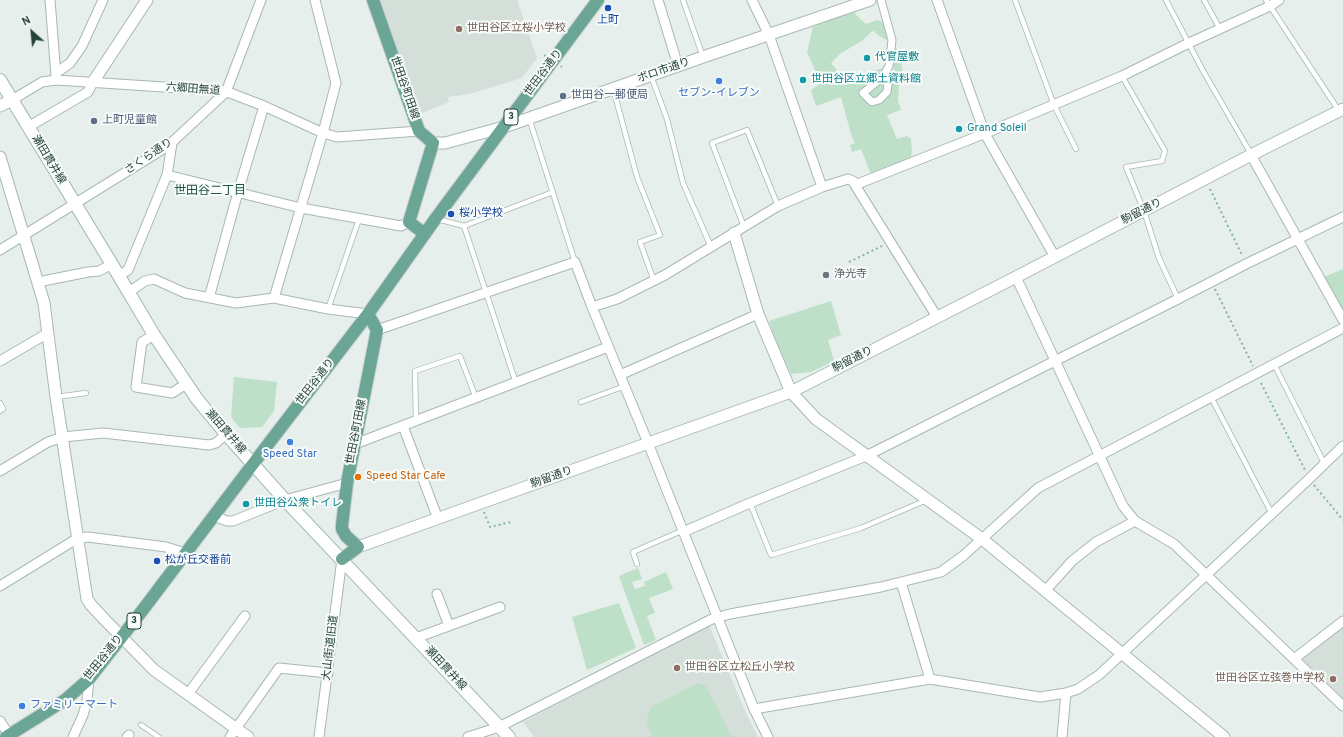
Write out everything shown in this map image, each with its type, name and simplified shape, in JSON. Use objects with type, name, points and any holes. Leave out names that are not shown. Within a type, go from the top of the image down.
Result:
[{"type":"main road","name":"世田谷町田線","points":[[373,0],[419,131],[433,143]]},
{"type":"main road","name":"世田谷通り","points":[[7,736],[65,700],[89,679],[368,314],[436,218],[598,0]]},
{"type":"main road","name":"瀬田貫井線","points":[[0,80],[120,276],[154,335],[186,384],[226,434],[253,464],[509,737]]},
{"type":"main road","points":[[425,234],[409,222],[433,143]]},
{"type":"main road","points":[[368,314],[377,330]]},
{"type":"main road","name":"世田谷町田線","points":[[358,548],[346,536],[342,529],[347,483],[377,330]]},
{"type":"main road","name":"駒留通り","points":[[342,560],[358,548]]},
{"type":"street","points":[[50,0],[56,76]]},
{"type":"street","points":[[56,76],[70,63],[82,46],[103,0]]},
{"type":"street","points":[[28,127],[88,92],[147,0]]},
{"type":"street","name":"さくら通り","points":[[0,250],[172,143],[226,92],[261,0]]},
{"type":"street","points":[[274,298],[323,133],[336,83],[315,0]]},
{"type":"street","points":[[658,0],[678,66]]},
{"type":"street","points":[[752,0],[768,35],[822,187]]},
{"type":"street","name":"ボロ市通り","points":[[433,143],[446,143],[504,127],[870,0]]},
{"type":"street","points":[[881,0],[892,40],[889,66],[883,77]]},
{"type":"street","points":[[937,0],[985,134],[1055,256]]},
{"type":"street","points":[[856,185],[985,134],[1122,76],[1220,29],[1268,3],[1279,0]]},
{"type":"street","name":"六郷田無道","points":[[12,100],[42,82],[56,76],[93,82],[226,92],[264,106],[323,133],[337,137],[419,131]]},
{"type":"street","points":[[0,106],[12,100]]},
{"type":"street","points":[[209,298],[238,192],[264,106]]},
{"type":"street","name":"駒留通り","points":[[358,548],[790,392],[1341,110]]},
{"type":"street","points":[[120,276],[128,270],[167,175],[172,143]]},
{"type":"street","points":[[1251,155],[1343,320]]},
{"type":"street","points":[[0,157],[5,181],[44,303],[56,397],[87,599],[121,637],[154,670],[188,694],[233,733],[248,737]]},
{"type":"street","points":[[167,175],[301,208],[401,226],[409,222]]},
{"type":"street","points":[[592,307],[617,299],[654,281],[778,206],[822,187],[848,179],[853,181],[856,185],[937,317]]},
{"type":"street","points":[[683,532],[866,456],[1246,264],[1343,217]]},
{"type":"street","points":[[734,233],[758,314],[790,392],[816,419],[982,539],[1224,737]]},
{"type":"street","points":[[377,330],[486,294],[575,262],[754,709],[768,737]]},
{"type":"street","points":[[38,282],[99,271],[112,264]]},
{"type":"street","points":[[1016,277],[1123,506],[1135,521],[1174,544],[1343,706]]},
{"type":"street","points":[[129,292],[145,281],[154,279],[185,292],[236,303],[274,298],[328,309],[368,314]]},
{"type":"street","points":[[620,375],[758,314]]},
{"type":"street","points":[[468,737],[499,726],[717,617],[881,587],[941,572],[963,556],[1038,488],[1343,328]]},
{"type":"street","points":[[0,361],[48,333]]},
{"type":"street","points":[[154,335],[142,342],[136,387],[172,393],[186,384]]},
{"type":"street","points":[[355,444],[608,347]]},
{"type":"street","points":[[402,426],[438,519]]},
{"type":"street","points":[[0,471],[48,442],[63,437],[103,433],[209,445],[216,443],[226,434]]},
{"type":"street","points":[[754,709],[930,679],[1040,697],[1066,693],[1078,688],[1099,675],[1343,446]]},
{"type":"street","points":[[214,516],[228,521],[233,521],[286,500],[347,483]]},
{"type":"street","points":[[1046,590],[1072,561],[1096,542],[1135,521]]},
{"type":"street","points":[[0,586],[78,538],[88,537],[166,547],[185,554]]},
{"type":"street","name":"大山街道旧道","points":[[319,737],[342,560]]},
{"type":"street","points":[[901,582],[930,679]]},
{"type":"street","points":[[437,594],[449,626]]},
{"type":"street","points":[[416,638],[500,607]]},
{"type":"street","points":[[188,694],[245,616]]},
{"type":"street","points":[[1294,659],[1343,621]]},
{"type":"street","points":[[233,733],[279,668],[328,673]]},
{"type":"street","points":[[73,737],[83,716],[87,701],[89,679]]},
{"type":"street","points":[[1062,737],[1066,693]]},
{"type":"street","points":[[0,721],[7,736]]},
{"type":"lane","points":[[684,0],[703,57]]},
{"type":"lane","points":[[1015,0],[1054,105],[1076,149]]},
{"type":"lane","points":[[1166,0],[1202,69],[1251,155]]},
{"type":"lane","points":[[1204,0],[1220,29]]},
{"type":"lane","points":[[1268,3],[1341,110]]},
{"type":"lane","points":[[651,76],[667,119],[683,183],[711,247]]},
{"type":"lane","points":[[1122,76],[1165,151],[1162,161],[1126,167],[1144,211],[1159,258],[1178,299]]},
{"type":"lane","points":[[614,88],[637,177],[660,235],[640,242],[654,281]]},
{"type":"lane","points":[[529,118],[575,262]]},
{"type":"lane","points":[[744,227],[712,143],[747,130],[778,206]]},
{"type":"lane","points":[[436,218],[464,226],[553,192]]},
{"type":"lane","points":[[328,309],[359,219]]},
{"type":"lane","points":[[464,226],[516,383]]},
{"type":"lane","points":[[416,421],[415,371],[460,356],[476,398]]},
{"type":"lane","points":[[1274,364],[1324,463]]},
{"type":"lane","points":[[581,402],[625,386]]},
{"type":"lane","points":[[56,397],[86,393]]},
{"type":"lane","points":[[1211,397],[1272,514]]},
{"type":"lane","points":[[0,403],[3,409],[0,411]]},
{"type":"lane","points":[[750,503],[771,555],[861,528],[922,502],[926,498]]},
{"type":"lane","points":[[637,564],[633,552],[683,532]]},
{"type":"lane","points":[[142,725],[159,737]]},
{"type":"path","points":[[544,54],[562,67]]},
{"type":"path","points":[[1205,179],[1246,264]]},
{"type":"path","points":[[849,262],[891,242]]},
{"type":"path","points":[[1212,282],[1309,479],[1343,520]]},
{"type":"path","points":[[481,504],[490,526],[511,522]]},
{"type":"shaded area","name":"世田谷区立桜小学校","points":[[380,0],[517,0],[537,58],[522,78],[470,94],[448,97],[449,102],[420,114]]},
{"type":"shaded area","name":"世田谷区立松丘小学校","points":[[709,625],[745,711],[758,737],[534,737],[523,722]]},
{"type":"shaded area","name":"世田谷区立弦巻中学校","points":[[1343,627],[1343,699],[1302,659]]},
{"type":"green space","points":[[855,12],[856,15],[866,24],[877,20],[883,22],[888,31],[889,37],[886,40],[874,31],[871,32],[863,40],[840,54],[831,63],[836,69],[839,81],[843,83],[851,80],[857,75],[884,68],[886,69],[874,79],[868,90],[882,83],[884,84],[884,92],[880,96],[871,99],[871,104],[874,106],[883,101],[889,94],[892,82],[896,80],[898,76],[892,66],[894,62],[894,46],[898,50],[901,58],[903,77],[899,85],[898,100],[901,110],[887,115],[897,139],[907,136],[911,139],[912,152],[910,161],[872,177],[861,149],[852,152],[850,145],[855,143],[851,134],[841,97],[816,106],[811,90],[821,83],[807,52],[813,27],[845,14]]},
{"type":"green space","points":[[1343,269],[1343,313],[1324,277]]},
{"type":"green space","points":[[831,301],[841,335],[828,340],[834,361],[811,372],[791,374],[777,344],[769,321]]},
{"type":"green space","points":[[234,377],[277,382],[274,411],[262,427],[240,428],[231,417]]},
{"type":"green space","points":[[638,568],[642,579],[632,582],[635,589],[645,586],[644,582],[666,572],[673,589],[649,598],[655,613],[647,616],[656,640],[644,645],[619,576]]},
{"type":"green space","points":[[619,603],[636,648],[587,670],[572,617]]},
{"type":"green space","points":[[698,683],[706,686],[732,737],[653,737],[646,723],[651,707]]},
{"type":"place","name":"上町","points":[[608,8]]},
{"type":"place","name":"世田谷区立桜小学校","points":[[459,29]]},
{"type":"place","name":"代官屋敷","points":[[867,58]]},
{"type":"place","name":"世田谷区立郷土資料館","points":[[803,80]]},
{"type":"place","name":"セブン-イレブン","points":[[719,81]]},
{"type":"place","name":"世田谷一郵便局","points":[[563,96]]},
{"type":"place","name":"上町児童館","points":[[94,121]]},
{"type":"place","name":"Grand Soleil","points":[[959,129]]},
{"type":"place","name":"桜小学校","points":[[451,214]]},
{"type":"place","name":"浄光寺","points":[[826,275]]},
{"type":"place","name":"Speed Star","points":[[290,442]]},
{"type":"place","name":"Speed Star Cafe","points":[[358,477]]},
{"type":"place","name":"世田谷公衆トイレ","points":[[246,504]]},
{"type":"place","name":"松が丘交番前","points":[[157,561]]},
{"type":"place","name":"世田谷区立松丘小学校","points":[[677,668]]},
{"type":"place","name":"世田谷区立弦巻中学校","points":[[1333,679]]},
{"type":"place","name":"ファミリーマート","points":[[22,706]]},
{"type":"district","name":"世田谷二丁目","points":[[210,192]]}]
